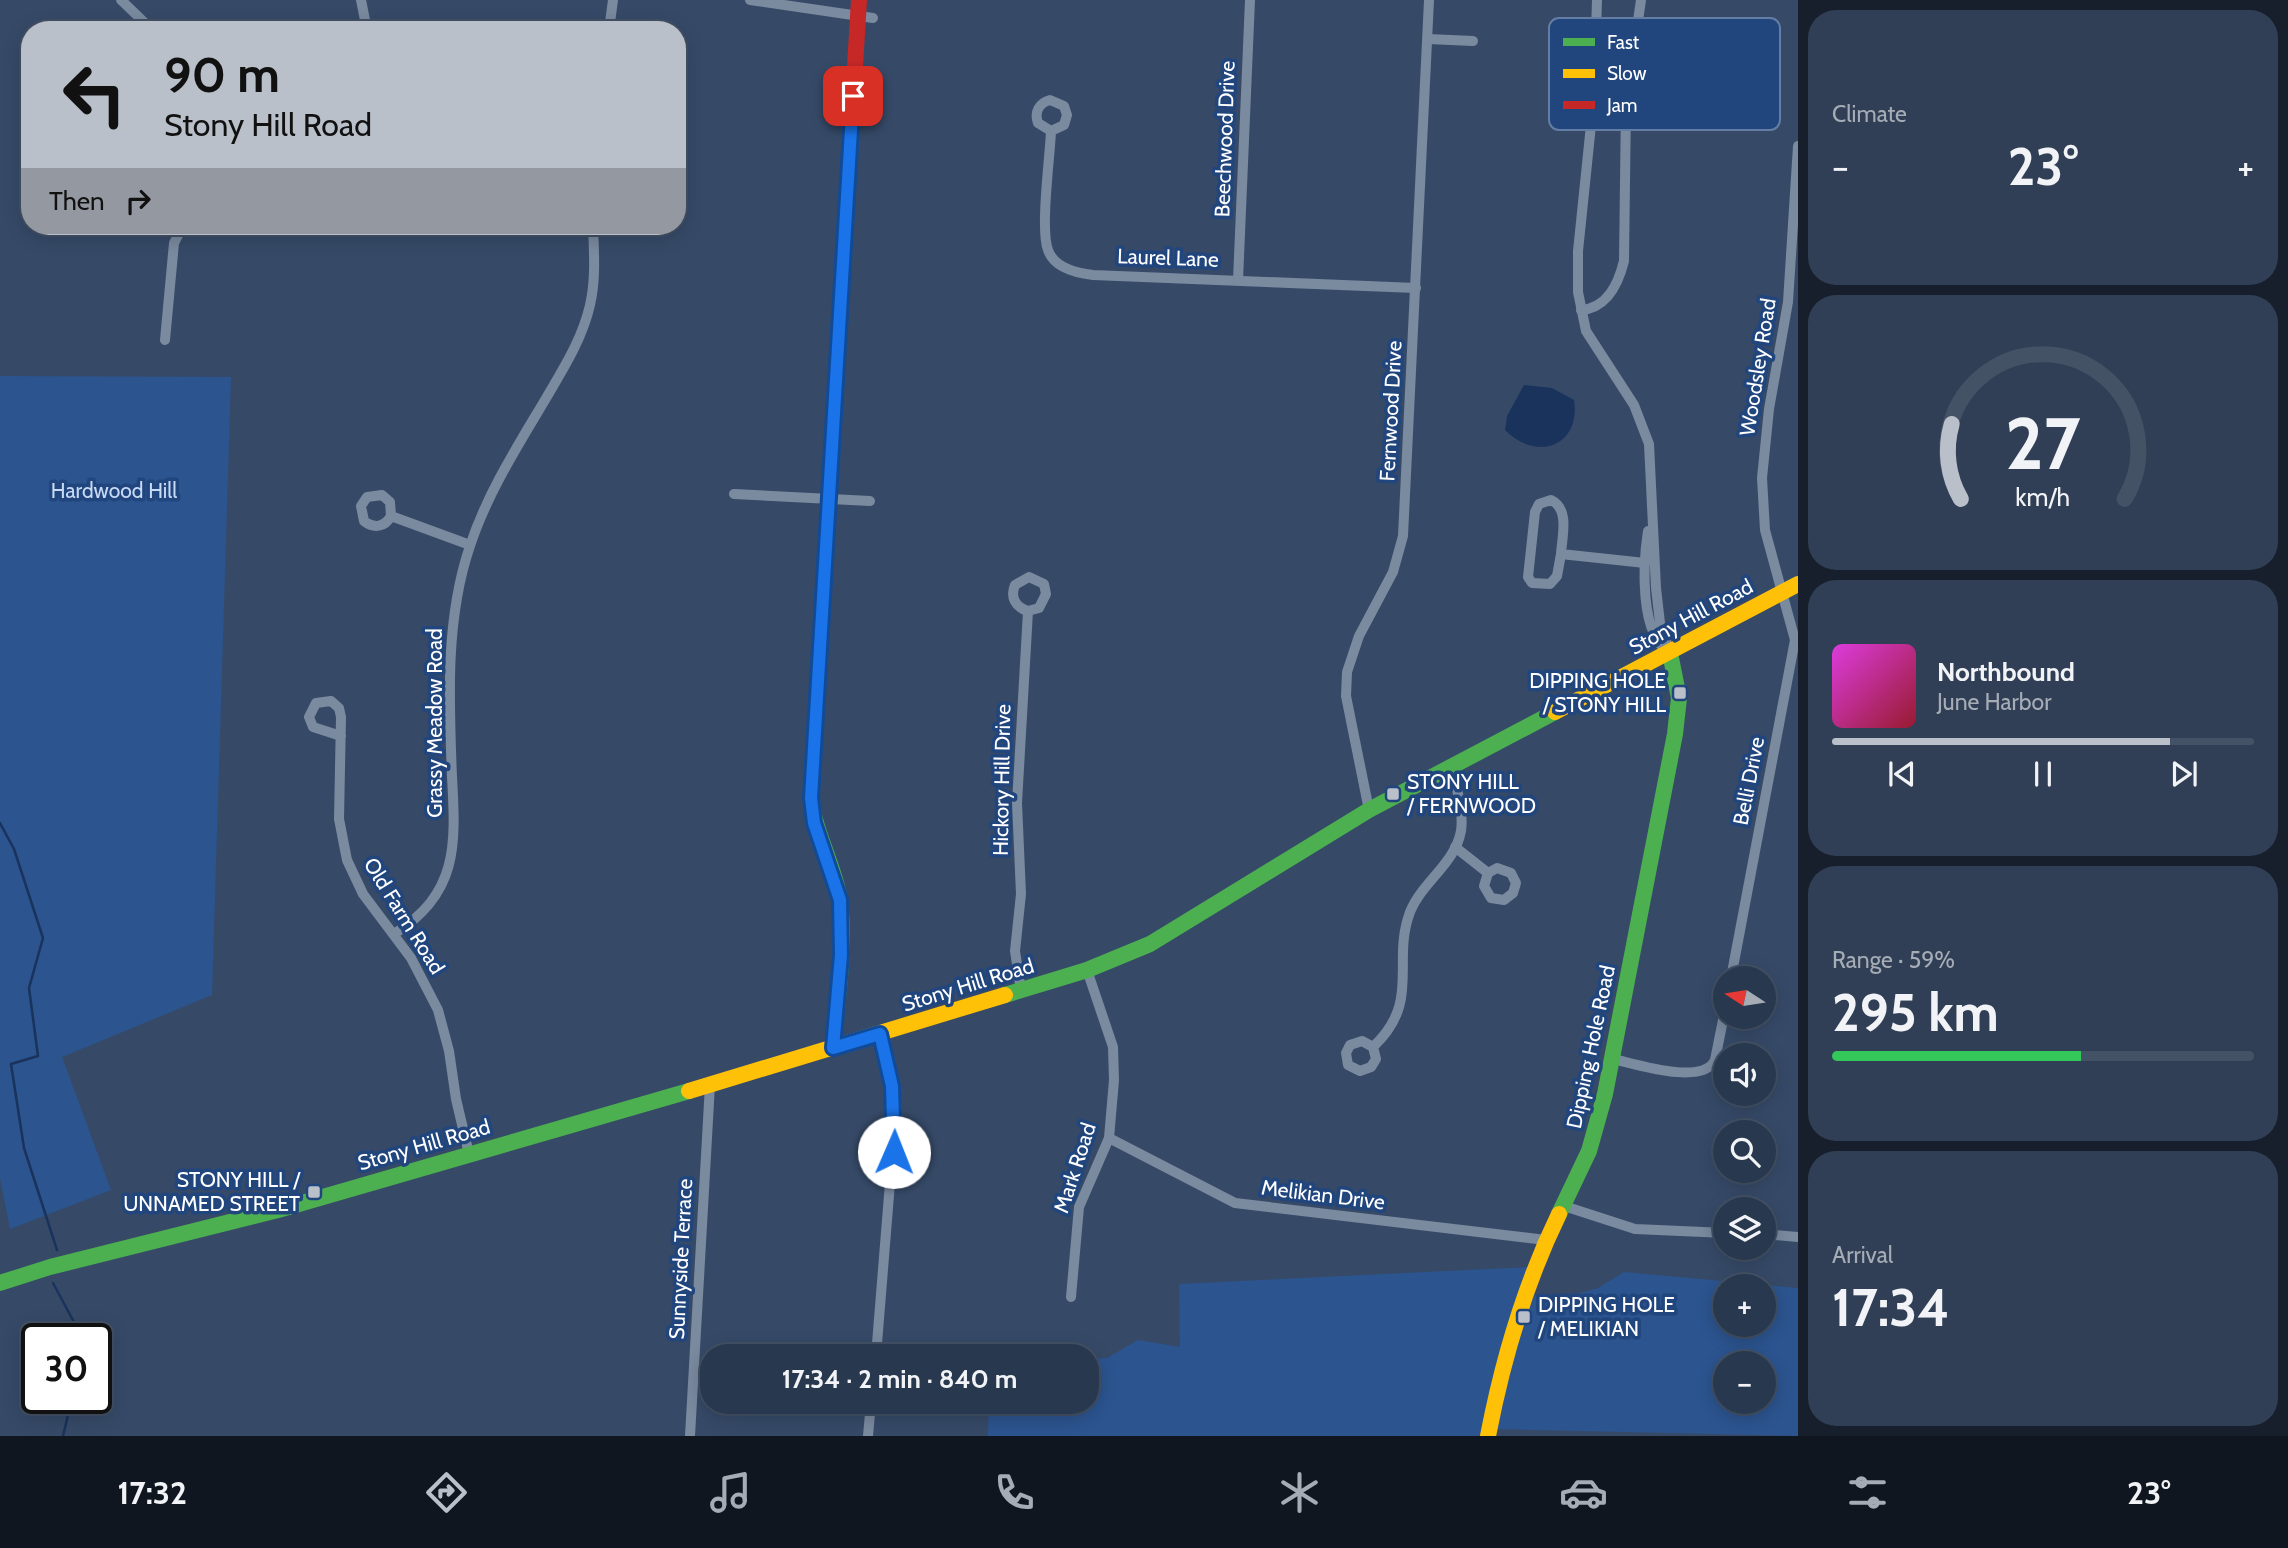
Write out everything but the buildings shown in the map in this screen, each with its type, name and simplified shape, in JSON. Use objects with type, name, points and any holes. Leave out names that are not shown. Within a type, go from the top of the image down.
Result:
[{"type":"main road","points":[[833,1048],[841,955],[840,900],[814,823],[811,798],[863,11]]},
{"type":"main road","name":"Stony Hill Road","points":[[0,1283],[50,1267],[278,1210],[710,1085],[1087,970],[1150,944],[1369,810],[1791,587]]},
{"type":"main road","name":"Dipping Hole Road","points":[[1488,1436],[1510,1333],[1546,1240],[1589,1151],[1613,1059],[1675,734],[1678,698],[1670,653]]},
{"type":"street","points":[[121,0],[143,21]]},
{"type":"street","points":[[361,0],[365,21]]},
{"type":"street","points":[[610,21],[612,0]]},
{"type":"street","points":[[750,0],[863,11]]},
{"type":"street","name":"Beechwood Drive","points":[[1238,280],[1250,0]]},
{"type":"street","name":"Fernwood Drive","points":[[1369,810],[1346,696],[1347,672],[1359,636],[1393,572],[1403,536],[1429,0]]},
{"type":"street","points":[[1596,18],[1597,0]]},
{"type":"street","points":[[1638,18],[1641,0]]},
{"type":"street","points":[[1428,40],[1473,41]]},
{"type":"street","points":[[1591,130],[1576,273],[1581,310],[1586,331],[1640,418],[1651,458],[1660,623],[1670,653]]},
{"type":"street","points":[[1581,310],[1591,310],[1603,302],[1617,283],[1624,261],[1626,130]]},
{"type":"street","name":"Laurel Lane","points":[[1051,131],[1047,249],[1057,263],[1079,273],[1416,288]]},
{"type":"street","name":"Woodsley Road","points":[[1791,587],[1765,530],[1762,478],[1769,410],[1788,302],[1798,146]]},
{"type":"street","points":[[165,340],[174,243],[178,235]]},
{"type":"street","name":"Grassy Meadow Road","points":[[394,934],[417,919],[431,905],[441,888],[453,849],[453,628],[470,545],[497,482],[582,332],[593,285],[593,235]]},
{"type":"street","points":[[734,494],[870,501]]},
{"type":"street","points":[[1551,500],[1559,504],[1563,511],[1561,554],[1556,576],[1550,584],[1532,583],[1528,577],[1535,512],[1539,505],[1551,500]]},
{"type":"street","points":[[1652,508],[1645,563],[1651,630],[1657,643],[1670,653]]},
{"type":"street","points":[[391,516],[470,545]]},
{"type":"street","points":[[1561,554],[1645,563]]},
{"type":"street","name":"Belli Drive","points":[[1733,966],[1796,640],[1791,587]]},
{"type":"street","name":"Hickory Hill Drive","points":[[1021,991],[1015,951],[1021,894],[1017,818],[1028,611]]},
{"type":"street","name":"Old Farm Road","points":[[341,736],[339,819],[343,846],[357,884],[411,958],[438,1010],[449,1051],[456,1099],[469,1154]]},
{"type":"street","points":[[1373,1047],[1392,1027],[1401,1004],[1410,913],[1455,847],[1460,832],[1461,814],[1452,767]]},
{"type":"street","points":[[1455,847],[1488,873]]},
{"type":"street","name":"Mark Road","points":[[1071,1297],[1079,1207],[1109,1138],[1115,1062],[1087,970]]},
{"type":"street","points":[[1613,1059],[1655,1069],[1704,1072],[1711,1068],[1715,1060],[1721,1029]]},
{"type":"street","points":[[877,1344],[895,1121],[892,1086],[880,1034]]},
{"type":"street","name":"Sunnyside Terrace","points":[[690,1436],[710,1085]]},
{"type":"street","name":"Melikian Drive","points":[[1109,1138],[1235,1203],[1546,1240]]},
{"type":"street","points":[[1564,1206],[1635,1229],[1713,1232]]},
{"type":"street","points":[[1776,1235],[1798,1237]]},
{"type":"street","points":[[868,1436],[870,1414]]},
{"type":"green space","name":"Hardwood Hill","points":[[0,376],[231,377],[212,995],[62,1057],[111,1190],[10,1229],[0,1178]]},
{"type":"green space","points":[[1529,1267],[1523,1296],[1581,1293],[1598,1288],[1624,1272],[1713,1280],[1713,1337],[1776,1337],[1776,1286],[1798,1288],[1798,1436],[1497,1429],[1496,1436],[988,1436],[989,1414],[1099,1414],[1099,1358],[1107,1358],[1138,1340],[1180,1347],[1179,1284]]},
{"type":"shaded area","points":[[1524,385],[1552,388],[1574,400],[1571,428],[1564,438],[1543,447],[1531,446],[1505,430],[1507,416]]},
{"type":"waterway","points":[[0,823],[14,849],[43,938],[29,988],[38,1056],[11,1064],[24,1148],[57,1250]]},
{"type":"waterway","points":[[53,1283],[74,1323]]},
{"type":"waterway","points":[[63,1436],[68,1414]]},
{"type":"traffic: fast","points":[[833,1048],[842,920],[838,889],[811,798],[839,330]]},
{"type":"traffic: fast","points":[[1559,1214],[1589,1151],[1605,1094],[1675,734],[1679,698],[1670,653]]},
{"type":"traffic: fast","points":[[1005,995],[1087,970],[1150,944],[1369,810],[1555,712]]},
{"type":"traffic: fast","points":[[0,1283],[50,1267],[278,1210],[689,1091]]},
{"type":"traffic: slow","points":[[1555,712],[1798,584]]},
{"type":"traffic: slow","points":[[689,1091],[1005,995]]},
{"type":"traffic: slow","points":[[1488,1436],[1516,1323],[1535,1268],[1559,1214]]},
{"type":"traffic: jam","points":[[839,330],[859,0]]},
{"type":"place","name":"DIPPING HOLE / STONY HILL","points":[[1680,693]]},
{"type":"place","name":"STONY HILL / FERNWOOD","points":[[1393,794]]},
{"type":"place","name":"STONY HILL / UNNAMED STREET","points":[[314,1192]]},
{"type":"place","name":"DIPPING HOLE / MELIKIAN","points":[[1524,1317]]},
{"type":"route","points":[[853,96],[811,798],[814,823],[840,900],[841,955],[833,1048],[880,1034],[892,1086],[894,1152]]}]
